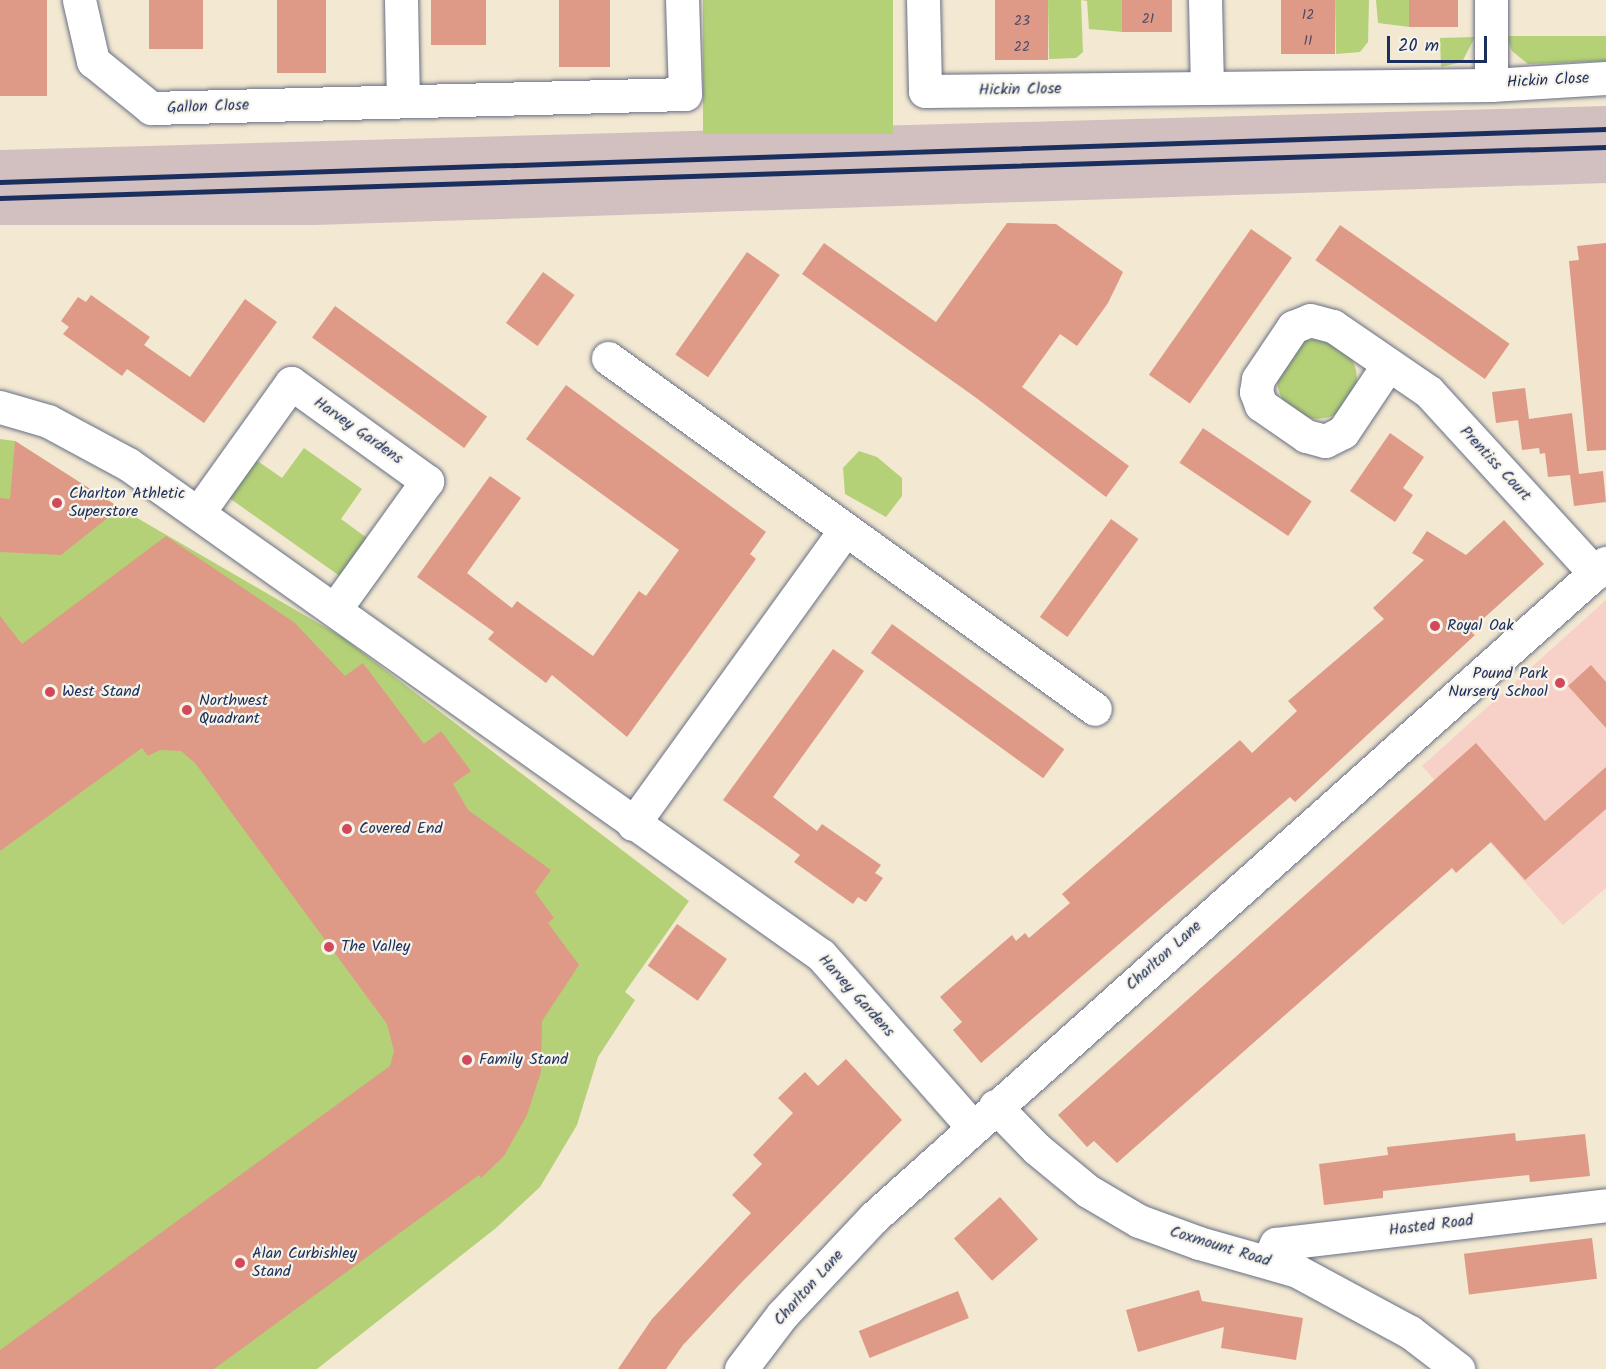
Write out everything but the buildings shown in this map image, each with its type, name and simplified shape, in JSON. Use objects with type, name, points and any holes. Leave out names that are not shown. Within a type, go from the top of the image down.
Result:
[{"type":"street","name":"Gallon Close","points":[[79,0],[93,61],[151,108],[685,94],[682,0]]},
{"type":"street","points":[[401,0],[403,100]]},
{"type":"street","name":"Hickin Close","points":[[923,0],[925,91],[1491,85],[1606,78]]},
{"type":"street","points":[[1205,0],[1207,88]]},
{"type":"street","name":"Hickin Close","points":[[1491,0],[1491,85]]},
{"type":"street","points":[[608,358],[1095,709]]},
{"type":"street","name":"Prentiss Court","points":[[1388,365],[1429,392],[1600,568]]},
{"type":"street","name":"Harvey Gardens","points":[[198,513],[291,383],[427,481],[335,609]]},
{"type":"street","name":"Harvey Gardens","points":[[1,403],[48,421],[89,441],[198,513],[633,824],[821,955],[983,1116]]},
{"type":"street","points":[[633,824],[845,530]]},
{"type":"street","name":"Charlton Lane","points":[[741,1369],[782,1315],[874,1217],[983,1116],[1366,781],[1600,568]]},
{"type":"street","name":"Coxmount Road","points":[[983,1116],[1036,1149],[1088,1191],[1138,1221],[1198,1243],[1268,1261],[1345,1294],[1410,1332],[1458,1369]]},
{"type":"street","name":"Hasted Road","points":[[1268,1261],[1276,1244],[1606,1205]]},
{"type":"shaded area","points":[[1606,106],[1606,183],[314,225],[0,225],[0,150]]},
{"type":"shaded area","name":"Pound Park Nursery School","points":[[1606,600],[1606,888],[1563,925],[1422,766]]},
{"type":"green space","points":[[703,0],[893,0],[893,134],[703,134]]},
{"type":"green space","points":[[1048,0],[1081,0],[1083,52],[1076,58],[1049,59]]},
{"type":"green space","points":[[1081,0],[1122,0],[1123,32],[1089,29],[1087,1]]},
{"type":"green space","points":[[1335,0],[1369,0],[1368,42],[1360,52],[1336,54]]},
{"type":"green space","points":[[1376,0],[1409,0],[1410,27],[1378,23]]},
{"type":"green space","points":[[1506,36],[1606,36],[1606,61],[1528,64],[1512,51]]},
{"type":"green space","points":[[1475,37],[1462,62],[1441,67],[1440,38]]},
{"type":"green space","points":[[1317,339],[1332,342],[1345,351],[1354,364],[1357,379],[1354,394],[1345,407],[1332,416],[1317,419],[1302,416],[1289,407],[1280,394],[1277,379],[1280,364],[1289,351],[1302,342]]},
{"type":"green space","name":"The Valley","points":[[0,439],[15,441],[120,508],[342,637],[689,901],[625,992],[635,1000],[598,1057],[577,1125],[540,1187],[496,1228],[317,1369],[0,1369]]},
{"type":"green space","points":[[304,448],[362,489],[341,519],[371,541],[344,579],[225,495],[252,457],[282,478]]},
{"type":"green space","points":[[859,451],[877,457],[902,478],[902,496],[886,517],[845,494],[843,468]]},
{"type":"railway","points":[[0,182],[1606,129]]},
{"type":"railway","points":[[0,198],[1606,147]]},
{"type":"place","name":"Charlton Athletic Superstore","points":[[57,503]]},
{"type":"place","name":"Royal Oak","points":[[1435,626]]},
{"type":"place","name":"Pound Park Nursery School","points":[[1560,683]]},
{"type":"place","name":"West Stand","points":[[50,692]]},
{"type":"place","name":"Northwest Quadrant","points":[[187,710]]},
{"type":"place","name":"Covered End","points":[[347,829]]},
{"type":"place","name":"The Valley","points":[[329,947]]},
{"type":"place","name":"Family Stand","points":[[467,1060]]},
{"type":"place","name":"Alan Curbishley Stand","points":[[240,1263]]}]
